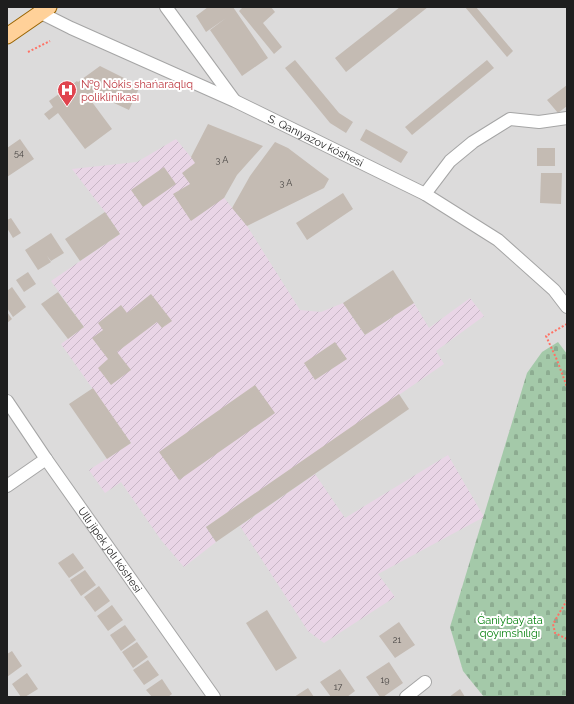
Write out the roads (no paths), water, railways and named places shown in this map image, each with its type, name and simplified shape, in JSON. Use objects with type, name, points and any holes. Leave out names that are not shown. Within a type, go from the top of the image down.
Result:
[{"type":"main road","points":[[7,36],[45,10]]},
{"type":"street","points":[[166,7],[235,101]]},
{"type":"street","name":"S. Qanıyazov kóshesi","points":[[45,10],[78,31],[235,101],[425,194],[498,240],[554,290],[567,307]]},
{"type":"street","points":[[425,194],[450,161],[473,142],[510,119],[539,122],[567,118]]},
{"type":"street","name":"Ullı jipek jolı kóshesi","points":[[7,401],[46,459],[214,697]]},
{"type":"street","points":[[7,486],[46,459]]},
{"type":"street","points":[[406,697],[425,682]]},
{"type":"place","name":"№9 Nókis shańaraqlıq poliklinikası","points":[[67,107]]},
{"type":"park label","name":"Ǵaniybay ata qoyımshılıǵı","points":[[510,626]]}]
